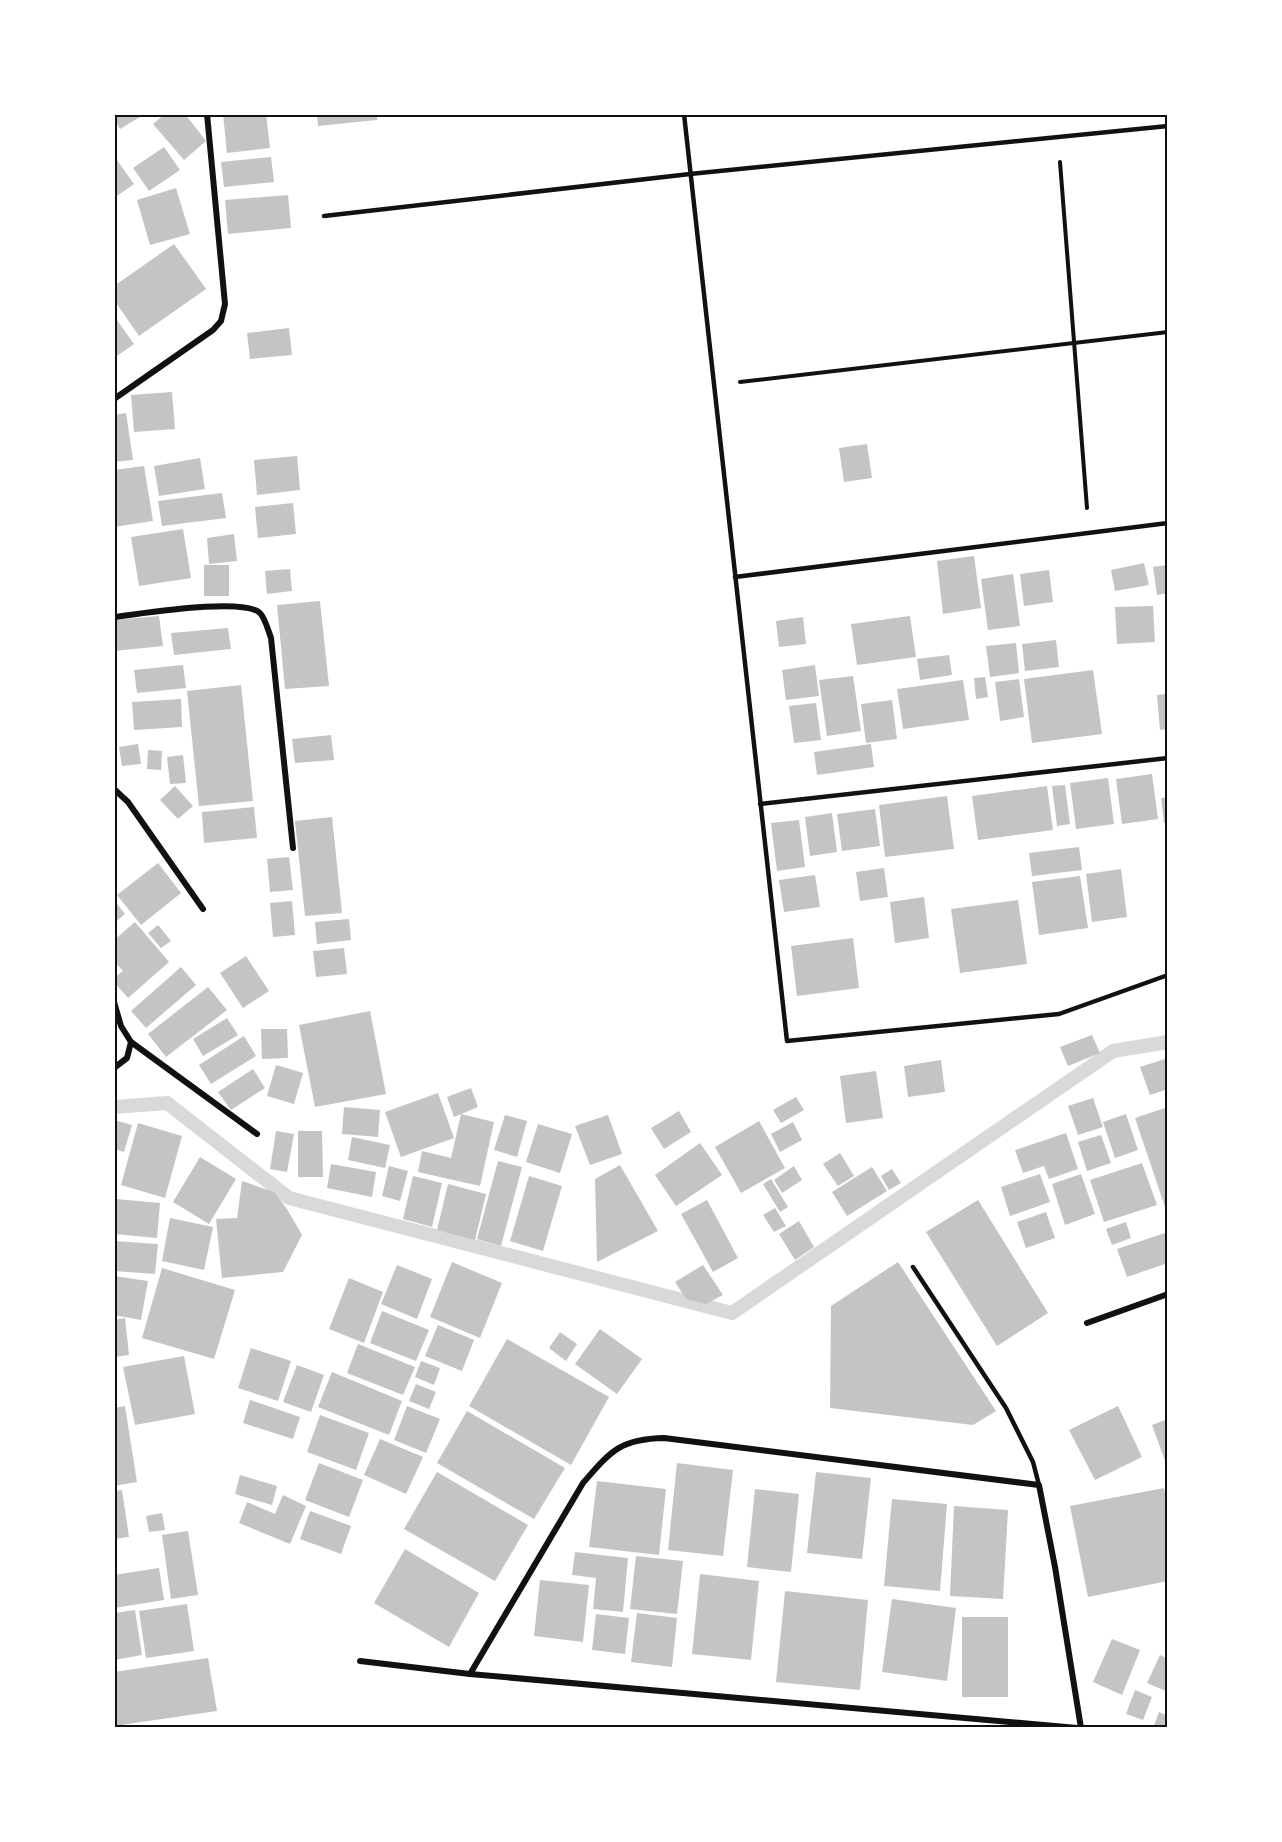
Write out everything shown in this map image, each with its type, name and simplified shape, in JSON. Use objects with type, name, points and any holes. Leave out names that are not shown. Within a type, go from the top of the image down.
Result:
[{"type":"street","points":[[114,399],[213,330],[221,321],[225,304],[207,114]]},
{"type":"street","points":[[114,617],[196,607],[229,606],[249,607],[261,614],[271,638],[293,848]]},
{"type":"street","points":[[114,789],[129,802],[203,909]]},
{"type":"street","points":[[114,1002],[122,1026],[131,1042],[257,1134]]},
{"type":"street","points":[[114,1068],[127,1058],[131,1042]]},
{"type":"street","points":[[1087,1323],[1168,1294]]},
{"type":"street","points":[[360,1661],[470,1674],[1079,1728],[1055,1567],[1039,1485],[664,1438],[642,1439],[621,1446],[604,1459],[583,1483],[470,1674]]},
{"type":"lane","points":[[684,114],[787,1041],[1059,1014],[1168,975]]},
{"type":"lane","points":[[324,216],[690,174],[1168,126]]},
{"type":"lane","points":[[735,577],[1168,523]]},
{"type":"lane","points":[[760,804],[1168,758]]},
{"type":"lane","points":[[913,1267],[1006,1408],[1033,1462],[1039,1485]]},
{"type":"path","points":[[1058,138],[1089,533]]},
{"type":"path","points":[[714,385],[1168,332]]},
{"type":"building","points":[[114,114],[145,114],[120,129],[114,119]]},
{"type":"building","points":[[165,114],[185,114],[206,141],[184,160],[153,124]]},
{"type":"building","points":[[223,114],[266,114],[270,148],[227,153]]},
{"type":"building","points":[[317,114],[377,114],[377,120],[318,126]]},
{"type":"building","points":[[164,147],[180,170],[149,191],[133,168]]},
{"type":"building","points":[[114,156],[134,184],[114,198]]},
{"type":"building","points":[[271,157],[274,182],[224,187],[221,162]]},
{"type":"building","points":[[176,188],[190,234],[150,245],[137,200]]},
{"type":"building","points":[[288,195],[291,228],[228,234],[225,200]]},
{"type":"building","points":[[174,244],[206,289],[139,336],[114,300],[114,286]]},
{"type":"building","points":[[114,316],[134,344],[114,358]]},
{"type":"building","points":[[289,328],[292,355],[250,359],[247,333]]},
{"type":"building","points":[[172,392],[175,429],[134,432],[131,395]]},
{"type":"building","points":[[126,413],[133,460],[114,462],[114,415]]},
{"type":"building","points":[[867,444],[872,478],[844,482],[839,448]]},
{"type":"building","points":[[297,456],[300,490],[257,495],[254,460]]},
{"type":"building","points":[[200,458],[205,489],[159,496],[154,466]]},
{"type":"building","points":[[144,466],[153,521],[114,527],[114,470]]},
{"type":"building","points":[[222,493],[226,518],[162,526],[158,501]]},
{"type":"building","points":[[293,503],[296,534],[258,538],[255,507]]},
{"type":"building","points":[[183,529],[191,578],[139,586],[131,537]]},
{"type":"building","points":[[234,534],[237,561],[209,564],[207,538]]},
{"type":"building","points":[[974,556],[981,608],[943,614],[937,561]]},
{"type":"building","points":[[1144,563],[1149,585],[1115,591],[1111,570]]},
{"type":"building","points":[[204,565],[229,565],[229,596],[204,596]]},
{"type":"building","points":[[1168,565],[1168,593],[1157,595],[1153,567]]},
{"type":"building","points":[[290,569],[292,591],[267,594],[265,571]]},
{"type":"building","points":[[1049,570],[1053,602],[1024,606],[1020,574]]},
{"type":"building","points":[[1013,574],[1020,626],[988,630],[981,579]]},
{"type":"building","points":[[320,601],[329,686],[285,689],[277,605]]},
{"type":"building","points":[[1153,606],[1155,642],[1117,644],[1115,607]]},
{"type":"building","points":[[159,616],[163,646],[114,651],[114,620]]},
{"type":"building","points":[[910,616],[916,657],[857,665],[851,624]]},
{"type":"building","points":[[803,617],[806,644],[779,647],[776,621]]},
{"type":"building","points":[[228,628],[231,649],[174,655],[171,633]]},
{"type":"building","points":[[1056,640],[1059,667],[1025,671],[1022,644]]},
{"type":"building","points":[[1016,643],[1019,673],[990,677],[986,646]]},
{"type":"building","points":[[949,655],[952,675],[920,680],[917,659]]},
{"type":"building","points":[[183,665],[186,688],[137,693],[134,670]]},
{"type":"building","points":[[815,665],[819,696],[786,700],[782,670]]},
{"type":"building","points":[[1093,670],[1102,734],[1032,743],[1024,679]]},
{"type":"building","points":[[853,676],[861,731],[827,736],[819,680]]},
{"type":"building","points":[[985,677],[988,697],[976,699],[974,678]]},
{"type":"building","points":[[1019,679],[1024,717],[1000,721],[995,682]]},
{"type":"building","points":[[963,680],[969,720],[903,729],[897,689]]},
{"type":"building","points":[[241,685],[253,801],[199,806],[187,691]]},
{"type":"building","points":[[1168,694],[1168,729],[1160,730],[1157,695]]},
{"type":"building","points":[[181,699],[182,727],[134,730],[132,702]]},
{"type":"building","points":[[892,700],[897,739],[866,743],[861,704]]},
{"type":"building","points":[[816,703],[821,740],[794,743],[789,706]]},
{"type":"building","points":[[331,735],[334,760],[295,763],[292,739]]},
{"type":"building","points":[[138,744],[141,764],[122,766],[119,747]]},
{"type":"building","points":[[871,744],[874,767],[817,775],[814,752]]},
{"type":"building","points":[[148,750],[162,751],[161,770],[147,769]]},
{"type":"building","points":[[183,755],[186,783],[170,784],[167,757]]},
{"type":"building","points":[[1152,774],[1158,819],[1122,824],[1116,779]]},
{"type":"building","points":[[1108,778],[1114,824],[1076,829],[1070,783]]},
{"type":"building","points":[[1065,785],[1070,824],[1057,826],[1052,786]]},
{"type":"building","points":[[175,786],[193,806],[178,819],[160,800]]},
{"type":"building","points":[[1047,786],[1053,830],[978,840],[972,796]]},
{"type":"building","points":[[947,796],[954,849],[885,857],[879,805]]},
{"type":"building","points":[[1168,797],[1168,822],[1164,823],[1161,798]]},
{"type":"building","points":[[254,807],[257,838],[204,843],[202,812]]},
{"type":"building","points":[[875,809],[880,846],[842,851],[837,814]]},
{"type":"building","points":[[832,813],[837,852],[810,856],[805,817]]},
{"type":"building","points":[[332,817],[342,913],[305,916],[295,821]]},
{"type":"building","points":[[799,820],[805,867],[777,871],[771,823]]},
{"type":"building","points":[[1079,847],[1082,870],[1032,876],[1029,853]]},
{"type":"building","points":[[289,857],[293,890],[270,892],[267,859]]},
{"type":"building","points":[[158,863],[181,893],[141,925],[117,895]]},
{"type":"building","points":[[884,868],[888,897],[860,901],[856,872]]},
{"type":"building","points":[[1121,869],[1127,917],[1092,922],[1086,874]]},
{"type":"building","points":[[815,875],[820,907],[784,912],[779,880]]},
{"type":"building","points":[[1080,876],[1088,928],[1039,935],[1032,882]]},
{"type":"building","points":[[924,897],[929,938],[895,943],[890,902]]},
{"type":"building","points":[[114,900],[125,914],[114,923]]},
{"type":"building","points":[[1018,900],[1027,964],[960,973],[951,909]]},
{"type":"building","points":[[292,901],[295,935],[273,937],[270,903]]},
{"type":"building","points":[[349,919],[351,940],[317,944],[315,922]]},
{"type":"building","points":[[135,922],[169,962],[128,998],[114,982],[114,978],[123,971],[114,961],[114,940]]},
{"type":"building","points":[[158,925],[171,941],[161,948],[148,933]]},
{"type":"building","points":[[853,938],[859,988],[797,996],[791,946]]},
{"type":"building","points":[[344,948],[347,974],[316,977],[313,951]]},
{"type":"building","points":[[246,956],[269,991],[243,1008],[220,973]]},
{"type":"building","points":[[181,967],[196,985],[146,1028],[131,1011]]},
{"type":"building","points":[[208,987],[227,1010],[166,1057],[148,1034]]},
{"type":"building","points":[[370,1011],[386,1094],[315,1107],[299,1025]]},
{"type":"building","points":[[227,1018],[238,1035],[203,1056],[193,1039]]},
{"type":"building","points":[[261,1029],[287,1029],[288,1058],[262,1059]]},
{"type":"building","points":[[1092,1035],[1100,1053],[1068,1066],[1060,1047]]},
{"type":"building","points":[[244,1036],[256,1056],[211,1084],[199,1065]]},
{"type":"building","points":[[1168,1058],[1168,1089],[1150,1095],[1140,1067]]},
{"type":"building","points":[[941,1060],[945,1092],[908,1097],[904,1066]]},
{"type":"building","points":[[276,1065],[303,1073],[294,1104],[267,1096]]},
{"type":"building","points":[[253,1069],[265,1088],[231,1110],[218,1092]]},
{"type":"building","points":[[876,1071],[883,1118],[846,1123],[840,1076]]},
{"type":"building","points":[[471,1088],[478,1107],[454,1117],[447,1097]]},
{"type":"building","points":[[438,1093],[454,1138],[401,1157],[385,1112]]},
{"type":"building","points":[[796,1097],[804,1110],[781,1123],[773,1110]]},
{"type":"building","points":[[1093,1098],[1103,1127],[1078,1135],[1068,1106]]},
{"type":"building","points":[[344,1107],[380,1110],[378,1137],[342,1134]]},
{"type":"building","points":[[1168,1107],[1168,1216],[1135,1118]]},
{"type":"building","points":[[679,1111],[691,1132],[664,1149],[651,1128]]},
{"type":"building","points":[[461,1114],[494,1122],[480,1186],[418,1172],[422,1151],[451,1158]]},
{"type":"building","points":[[1126,1114],[1138,1150],[1115,1158],[1103,1122]]},
{"type":"building","points":[[505,1115],[527,1121],[517,1157],[494,1150]]},
{"type":"building","points":[[608,1115],[622,1154],[590,1165],[575,1126]]},
{"type":"building","points":[[114,1120],[132,1125],[124,1152],[114,1149]]},
{"type":"building","points":[[759,1121],[785,1168],[741,1193],[715,1147]]},
{"type":"building","points":[[793,1122],[802,1140],[780,1152],[771,1134]]},
{"type":"building","points":[[138,1123],[182,1136],[165,1198],[121,1185]]},
{"type":"building","points":[[538,1124],[572,1134],[560,1173],[526,1162]]},
{"type":"building","points":[[276,1131],[294,1134],[287,1172],[270,1169]]},
{"type":"building","points":[[298,1131],[322,1131],[323,1177],[298,1177]]},
{"type":"building","points":[[1066,1133],[1078,1169],[1049,1179],[1044,1166],[1023,1173],[1015,1150]]},
{"type":"building","points":[[1101,1135],[1111,1163],[1087,1171],[1078,1142]]},
{"type":"building","points":[[352,1137],[390,1145],[385,1168],[348,1160]]},
{"type":"building","points":[[700,1143],[722,1175],[676,1206],[655,1175]]},
{"type":"building","points":[[840,1153],[854,1176],[838,1186],[823,1164]]},
{"type":"building","points":[[200,1157],[236,1179],[209,1224],[173,1202]]},
{"type":"building","points":[[498,1161],[522,1167],[501,1246],[477,1239]]},
{"type":"building","points":[[1142,1163],[1157,1205],[1104,1222],[1090,1180]]},
{"type":"building","points":[[331,1164],[376,1172],[372,1197],[327,1188]]},
{"type":"building","points":[[620,1165],[658,1231],[597,1262],[595,1179]]},
{"type":"building","points":[[389,1166],[408,1171],[400,1201],[382,1196]]},
{"type":"building","points":[[794,1166],[802,1180],[782,1193],[774,1180]]},
{"type":"building","points":[[872,1167],[887,1191],[847,1216],[832,1192]]},
{"type":"building","points":[[892,1169],[901,1183],[889,1190],[881,1176]]},
{"type":"building","points":[[1040,1174],[1050,1202],[1010,1216],[1001,1187]]},
{"type":"building","points":[[1081,1174],[1095,1214],[1065,1225],[1052,1184]]},
{"type":"building","points":[[413,1176],[442,1183],[432,1227],[403,1219]]},
{"type":"building","points":[[529,1176],[562,1186],[543,1251],[510,1241]]},
{"type":"building","points":[[771,1179],[788,1207],[780,1212],[763,1184]]},
{"type":"building","points":[[242,1181],[274,1192],[302,1235],[283,1272],[222,1278],[216,1219],[237,1218]]},
{"type":"building","points":[[448,1184],[486,1194],[475,1240],[437,1230]]},
{"type":"building","points":[[116,1199],[160,1203],[157,1238],[114,1234]]},
{"type":"building","points":[[707,1200],[738,1258],[713,1272],[681,1214]]},
{"type":"building","points":[[978,1200],[1048,1313],[997,1346],[926,1232]]},
{"type":"building","points":[[775,1208],[786,1226],[774,1232],[763,1215]]},
{"type":"building","points":[[1046,1212],[1055,1238],[1026,1248],[1017,1222]]},
{"type":"building","points":[[170,1218],[213,1227],[204,1270],[162,1261]]},
{"type":"building","points":[[799,1221],[814,1247],[795,1260],[779,1234]]},
{"type":"building","points":[[1126,1222],[1131,1238],[1112,1245],[1106,1229]]},
{"type":"building","points":[[1168,1232],[1168,1263],[1127,1277],[1117,1249]]},
{"type":"building","points":[[114,1241],[158,1244],[155,1274],[114,1271]]},
{"type":"building","points":[[452,1262],[502,1283],[480,1338],[430,1317]]},
{"type":"building","points":[[898,1262],[996,1411],[973,1425],[830,1408],[831,1306]]},
{"type":"building","points":[[397,1265],[432,1279],[417,1319],[381,1304]]},
{"type":"building","points":[[703,1265],[723,1295],[706,1304],[686,1299],[675,1282]]},
{"type":"building","points":[[162,1268],[235,1290],[214,1359],[142,1338]]},
{"type":"building","points":[[114,1276],[148,1281],[141,1320],[114,1315]]},
{"type":"building","points":[[349,1278],[383,1292],[364,1343],[329,1329]]},
{"type":"building","points":[[382,1311],[429,1330],[416,1361],[370,1343]]},
{"type":"building","points":[[125,1318],[129,1355],[114,1357],[114,1320]]},
{"type":"building","points":[[438,1325],[474,1340],[462,1371],[425,1356]]},
{"type":"building","points":[[600,1329],[642,1359],[617,1394],[575,1364]]},
{"type":"building","points":[[560,1332],[577,1344],[566,1361],[549,1348]]},
{"type":"building","points":[[507,1339],[609,1397],[571,1465],[469,1406]]},
{"type":"building","points":[[358,1344],[415,1367],[403,1395],[347,1373]]},
{"type":"building","points":[[251,1348],[291,1361],[278,1401],[238,1388]]},
{"type":"building","points":[[184,1356],[195,1414],[135,1425],[123,1367]]},
{"type":"building","points":[[421,1361],[440,1368],[434,1385],[415,1377]]},
{"type":"building","points":[[297,1365],[324,1375],[311,1412],[283,1402]]},
{"type":"building","points":[[332,1372],[402,1401],[389,1435],[318,1407]]},
{"type":"building","points":[[416,1384],[436,1392],[429,1409],[409,1401]]},
{"type":"building","points":[[250,1400],[300,1417],[293,1439],[243,1423]]},
{"type":"building","points":[[125,1406],[137,1482],[114,1486],[114,1408]]},
{"type":"building","points":[[407,1406],[440,1419],[426,1453],[394,1440]]},
{"type":"building","points":[[1118,1406],[1142,1457],[1095,1480],[1069,1430]]},
{"type":"building","points":[[467,1411],[565,1468],[534,1519],[437,1463]]},
{"type":"building","points":[[320,1415],[369,1433],[356,1470],[307,1452]]},
{"type":"building","points":[[1168,1419],[1168,1469],[1152,1425]]},
{"type":"building","points":[[380,1439],[423,1457],[406,1494],[364,1475]]},
{"type":"building","points":[[319,1463],[363,1480],[349,1517],[305,1500]]},
{"type":"building","points":[[677,1463],[733,1470],[723,1556],[668,1550]]},
{"type":"building","points":[[437,1472],[528,1525],[495,1581],[404,1529]]},
{"type":"building","points":[[816,1472],[871,1478],[862,1559],[807,1553]]},
{"type":"building","points":[[240,1475],[277,1486],[272,1505],[235,1494]]},
{"type":"building","points":[[597,1481],[666,1489],[659,1555],[589,1547]]},
{"type":"building","points":[[1164,1488],[1168,1507],[1168,1581],[1088,1597],[1070,1506]]},
{"type":"building","points":[[755,1489],[799,1494],[791,1572],[747,1567]]},
{"type":"building","points":[[122,1490],[129,1537],[114,1539],[114,1491]]},
{"type":"building","points":[[283,1495],[306,1506],[290,1544],[239,1523],[247,1502],[275,1514]]},
{"type":"building","points":[[892,1499],[947,1504],[940,1591],[884,1586]]},
{"type":"building","points":[[954,1506],[1008,1510],[1003,1599],[950,1596]]},
{"type":"building","points":[[310,1511],[351,1526],[341,1554],[300,1539]]},
{"type":"building","points":[[162,1513],[165,1530],[149,1532],[146,1516]]},
{"type":"building","points":[[188,1531],[198,1595],[171,1599],[162,1535]]},
{"type":"building","points":[[405,1549],[479,1593],[449,1647],[374,1603]]},
{"type":"building","points":[[575,1552],[628,1558],[623,1612],[593,1609],[596,1578],[572,1575]]},
{"type":"building","points":[[636,1556],[683,1561],[677,1614],[630,1609]]},
{"type":"building","points":[[159,1568],[164,1600],[114,1608],[114,1575]]},
{"type":"building","points":[[700,1574],[759,1581],[751,1660],[692,1654]]},
{"type":"building","points":[[540,1580],[589,1585],[583,1642],[534,1636]]},
{"type":"building","points":[[785,1591],[868,1600],[860,1690],[776,1682]]},
{"type":"building","points":[[892,1599],[956,1608],[947,1681],[882,1672]]},
{"type":"building","points":[[187,1604],[194,1651],[146,1658],[139,1611]]},
{"type":"building","points":[[135,1610],[142,1655],[114,1660],[114,1613]]},
{"type":"building","points":[[637,1613],[677,1618],[672,1667],[631,1662]]},
{"type":"building","points":[[596,1614],[629,1618],[625,1654],[592,1650]]},
{"type":"building","points":[[962,1617],[1008,1617],[1008,1697],[962,1697]]},
{"type":"building","points":[[1112,1639],[1140,1650],[1122,1695],[1093,1682]]},
{"type":"building","points":[[1160,1655],[1168,1659],[1168,1692],[1147,1683]]},
{"type":"building","points":[[208,1658],[217,1711],[114,1726],[114,1672]]},
{"type":"building","points":[[1135,1690],[1152,1697],[1143,1720],[1126,1714]]},
{"type":"building","points":[[1159,1712],[1168,1716],[1168,1728],[1153,1728]]},
{"type":"waterway","points":[[114,1107],[167,1103],[289,1198],[732,1313],[1113,1051],[1168,1042]]}]
